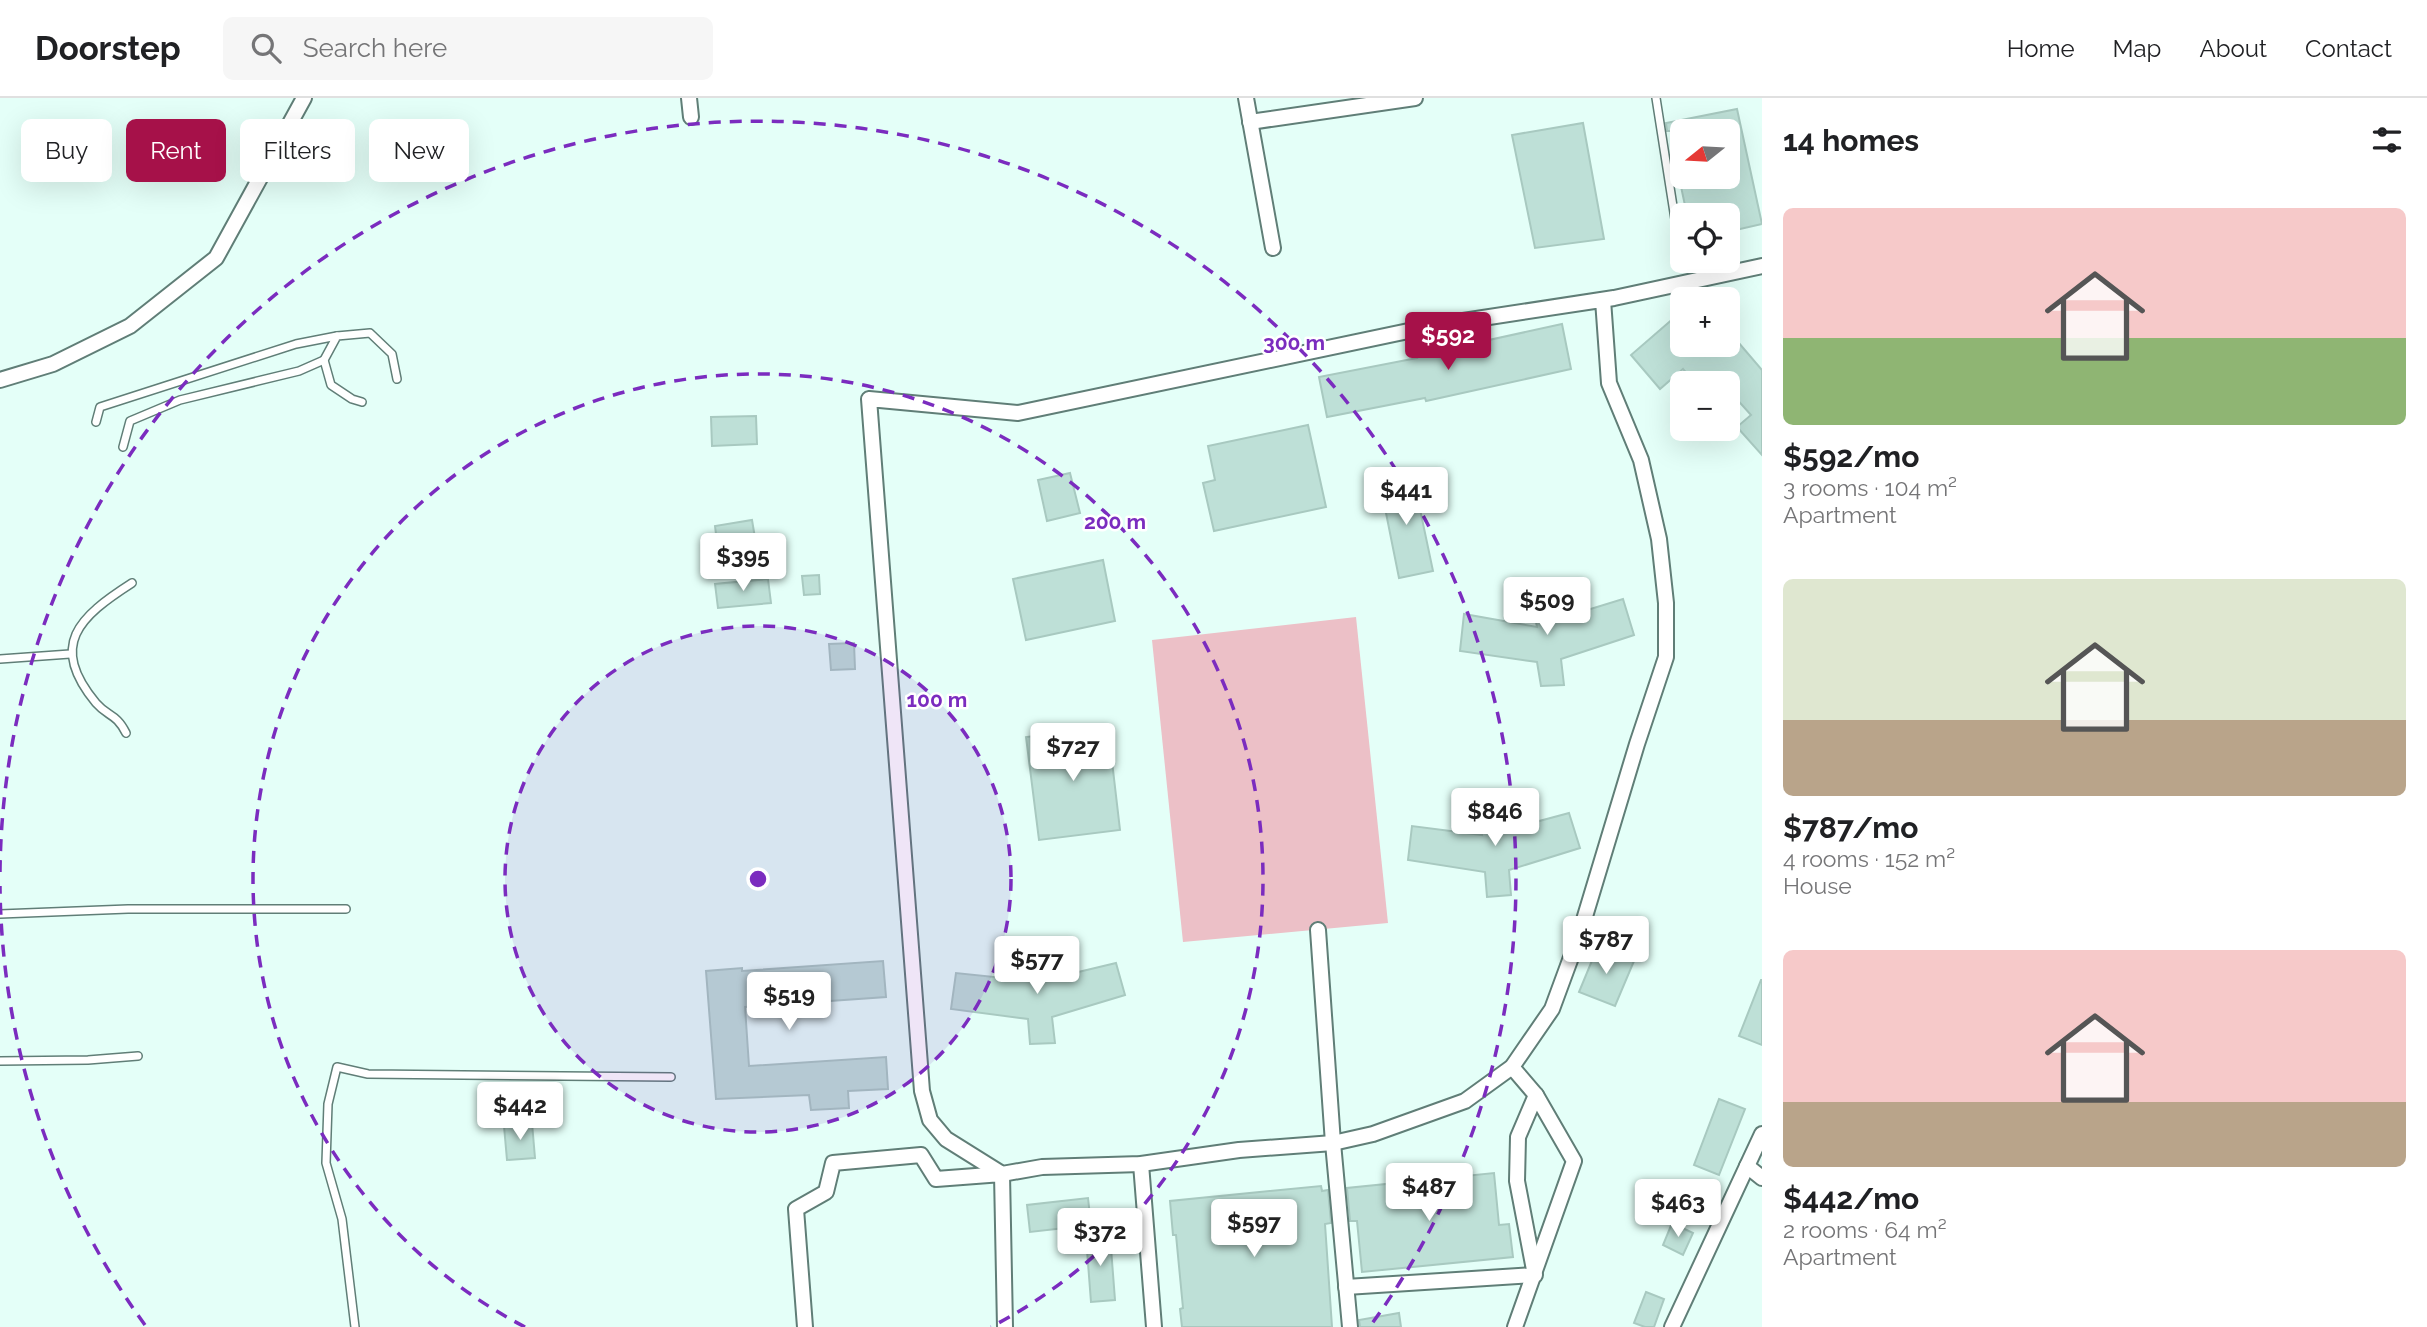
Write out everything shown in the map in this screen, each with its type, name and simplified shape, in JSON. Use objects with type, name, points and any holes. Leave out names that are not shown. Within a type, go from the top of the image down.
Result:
[{"type":"street","points":[[0,380],[53,364],[130,326],[216,258],[304,98]]},
{"type":"street","points":[[689,98],[691,117]]},
{"type":"street","points":[[1245,98],[1273,248]]},
{"type":"street","points":[[1250,122],[1415,98]]},
{"type":"street","points":[[1002,1174],[946,1139],[930,1120],[922,1091],[869,399],[1018,413],[1437,325],[1603,300],[1762,266]]},
{"type":"street","points":[[805,1327],[796,1209],[826,1192],[832,1163],[921,1155],[936,1179],[1002,1174],[1042,1167],[1141,1164],[1238,1150],[1334,1143],[1373,1134],[1465,1101],[1512,1067],[1552,1009],[1580,933],[1666,657],[1666,603],[1660,539],[1641,460],[1609,383],[1603,300]]},
{"type":"street","points":[[1318,930],[1350,1327]]},
{"type":"street","points":[[1512,1067],[1536,1096],[1574,1161],[1516,1327]]},
{"type":"street","points":[[1535,1275],[1517,1181],[1518,1137],[1536,1096]]},
{"type":"street","points":[[1672,1327],[1762,1134]]},
{"type":"street","points":[[1141,1164],[1154,1327]]},
{"type":"street","points":[[1747,1166],[1762,1178]]},
{"type":"street","points":[[1002,1174],[1005,1327]]},
{"type":"street","points":[[1346,1287],[1535,1275]]},
{"type":"lane","points":[[1656,98],[1672,203]]},
{"type":"lane","points":[[96,422],[100,407],[296,344],[337,336],[370,333],[392,354],[397,379]]},
{"type":"lane","points":[[123,447],[130,421],[180,400],[299,371],[324,360],[337,336]]},
{"type":"lane","points":[[324,360],[331,385],[352,399],[362,402]]},
{"type":"lane","points":[[126,733],[120,720],[99,706],[80,682],[70,654],[78,629],[103,602],[132,583]]},
{"type":"lane","points":[[0,659],[70,654]]},
{"type":"lane","points":[[0,914],[128,909],[346,909]]},
{"type":"lane","points":[[0,1061],[88,1060],[138,1056]]},
{"type":"lane","points":[[355,1327],[342,1219],[326,1163],[328,1104],[337,1068],[368,1074],[671,1077]]},
{"type":"shaded area","points":[[1356,617],[1388,923],[1183,942],[1152,640]]},
{"type":"building","points":[[1737,109],[1739,119],[1686,119]]},
{"type":"building","points":[[1583,123],[1604,239],[1535,248],[1512,135]]},
{"type":"building","points":[[1740,123],[1762,224],[1740,229],[1740,203],[1684,203],[1682,189],[1740,189]]},
{"type":"building","points":[[1670,321],[1670,357],[1740,357],[1740,344],[1762,370],[1762,455],[1740,430],[1740,424],[1751,415],[1740,403],[1740,371],[1670,371],[1670,380],[1660,389],[1631,355]]},
{"type":"building","points":[[1562,324],[1571,369],[1426,401],[1425,398],[1327,417],[1319,377],[1417,358],[1416,356]]},
{"type":"building","points":[[756,416],[757,444],[712,446],[711,417]]},
{"type":"building","points":[[1308,425],[1326,507],[1214,531],[1203,483],[1215,480],[1208,446]]},
{"type":"building","points":[[1070,473],[1080,513],[1047,521],[1038,480]]},
{"type":"building","points":[[1413,476],[1433,571],[1399,578],[1380,483]]},
{"type":"building","points":[[752,520],[756,544],[718,550],[715,526]]},
{"type":"building","points":[[1103,560],[1115,621],[1026,640],[1013,579]]},
{"type":"building","points":[[819,575],[820,594],[804,595],[802,576]]},
{"type":"building","points":[[768,579],[771,603],[718,608],[715,584]]},
{"type":"building","points":[[1623,599],[1634,635],[1561,659],[1564,685],[1541,686],[1537,662],[1460,651],[1464,614],[1537,627],[1534,612],[1556,610],[1558,619]]},
{"type":"building","points":[[854,643],[855,669],[831,670],[829,644]]},
{"type":"building","points":[[1108,727],[1120,830],[1039,840],[1026,737]]},
{"type":"building","points":[[1569,813],[1580,848],[1509,870],[1511,895],[1487,897],[1485,872],[1408,860],[1412,826],[1482,835],[1480,820],[1500,821],[1502,831]]},
{"type":"building","points":[[1598,946],[1634,961],[1615,1006],[1579,992]]},
{"type":"building","points":[[883,961],[886,997],[745,1007],[749,1066],[886,1057],[888,1089],[848,1091],[849,1108],[811,1110],[809,1095],[716,1099],[706,971]]},
{"type":"building","points":[[1116,963],[1125,995],[1052,1017],[1055,1043],[1030,1044],[1028,1019],[951,1009],[956,973],[1024,980],[1023,972],[1045,970],[1045,980]]},
{"type":"building","points":[[1762,980],[1762,1045],[1739,1036]]},
{"type":"building","points":[[1719,1099],[1745,1109],[1719,1175],[1694,1165]]},
{"type":"building","points":[[532,1123],[535,1158],[507,1160],[504,1126]]},
{"type":"building","points":[[1494,1173],[1499,1225],[1509,1224],[1513,1257],[1362,1272],[1357,1221],[1350,1221],[1347,1188]]},
{"type":"building","points":[[1321,1186],[1322,1191],[1328,1190],[1331,1223],[1325,1224],[1332,1327],[1182,1327],[1180,1309],[1183,1308],[1170,1201]]},
{"type":"building","points":[[1088,1198],[1091,1225],[1030,1232],[1027,1205]]},
{"type":"building","points":[[1672,1223],[1693,1233],[1683,1255],[1663,1245]]},
{"type":"building","points":[[1110,1235],[1115,1300],[1091,1302],[1086,1237]]},
{"type":"building","points":[[1646,1292],[1664,1299],[1654,1327],[1634,1323]]},
{"type":"building","points":[[1399,1313],[1401,1327],[1360,1327],[1359,1320]]}]
